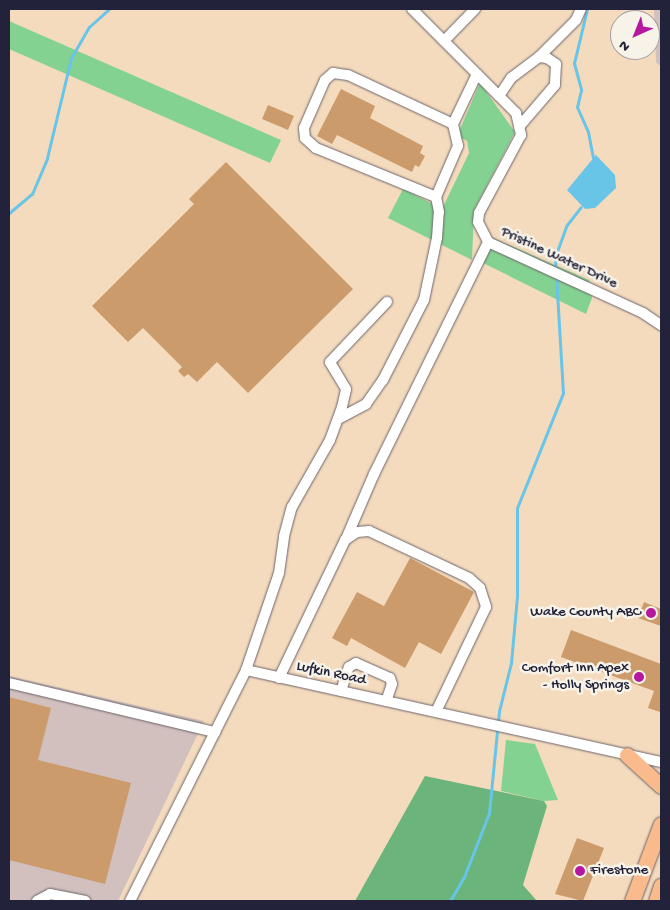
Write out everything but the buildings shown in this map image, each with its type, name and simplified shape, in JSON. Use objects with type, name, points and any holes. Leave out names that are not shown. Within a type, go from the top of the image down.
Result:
[{"type":"highway","points":[[627,755],[661,786]]},
{"type":"highway","points":[[632,901],[661,824]]},
{"type":"highway","points":[[656,901],[661,886]]},
{"type":"street","points":[[412,9],[516,113],[519,126]]},
{"type":"street","points":[[444,41],[475,9]]},
{"type":"street","points":[[499,96],[511,78],[539,57],[576,20],[581,9]]},
{"type":"street","points":[[519,126],[555,85],[556,64],[547,58],[539,57]]},
{"type":"street","points":[[436,197],[316,148],[305,138],[304,128],[325,80],[333,73],[348,75],[453,124]]},
{"type":"street","points":[[338,419],[366,404],[383,380],[416,319],[430,279],[437,238],[439,212],[436,197],[458,146],[453,124],[477,74]]},
{"type":"street","name":"Pristine Water Drive","points":[[519,126],[521,134],[479,212],[478,222],[488,242],[661,325]]},
{"type":"street","points":[[279,678],[345,540],[374,474],[488,242]]},
{"type":"street","points":[[130,901],[246,670],[279,573],[284,536],[292,506],[330,440],[338,419],[346,389],[330,362],[386,302]]},
{"type":"street","points":[[345,540],[358,532],[369,531],[469,578],[480,588],[486,607],[436,712]]},
{"type":"street","points":[[341,691],[349,667],[356,663],[390,678],[392,684],[386,701]]},
{"type":"street","name":"Lufkin Road","points":[[246,670],[661,762]]},
{"type":"street","points":[[9,684],[215,732]]},
{"type":"street","points":[[37,901],[50,894],[85,901]]},
{"type":"shaded area","points":[[661,9],[661,67],[656,60],[660,60],[660,10],[654,10]]},
{"type":"shaded area","points":[[9,676],[204,721],[118,901],[9,901]]},
{"type":"green space","points":[[9,21],[281,140],[270,163],[9,49]]},
{"type":"green space","points":[[480,83],[515,132],[474,210],[472,260],[388,218],[403,189],[431,203],[444,205],[469,153],[467,141],[457,136]]},
{"type":"green space","points":[[493,238],[589,280],[592,298],[586,314],[483,263]]},
{"type":"green space","points":[[506,740],[535,744],[558,800],[544,801],[501,791]]},
{"type":"green space","points":[[425,776],[544,801],[547,806],[523,885],[537,901],[355,901]]},
{"type":"water","points":[[596,155],[615,175],[616,188],[595,208],[585,209],[567,190]]},
{"type":"waterway","points":[[9,213],[32,194],[47,158],[71,58],[89,27],[109,9]]},
{"type":"waterway","points":[[587,9],[574,63],[581,90],[577,107],[588,132],[593,158]]},
{"type":"waterway","points":[[450,901],[464,877],[489,813],[499,711],[511,663],[517,596],[517,508],[563,393],[555,257],[566,226],[581,207]]},
{"type":"place","name":"Wake County ABC","points":[[651,613]]},
{"type":"place","name":"Comfort Inn Apex - Holly Springs","points":[[639,677]]},
{"type":"place","name":"Firestone","points":[[580,871]]}]
